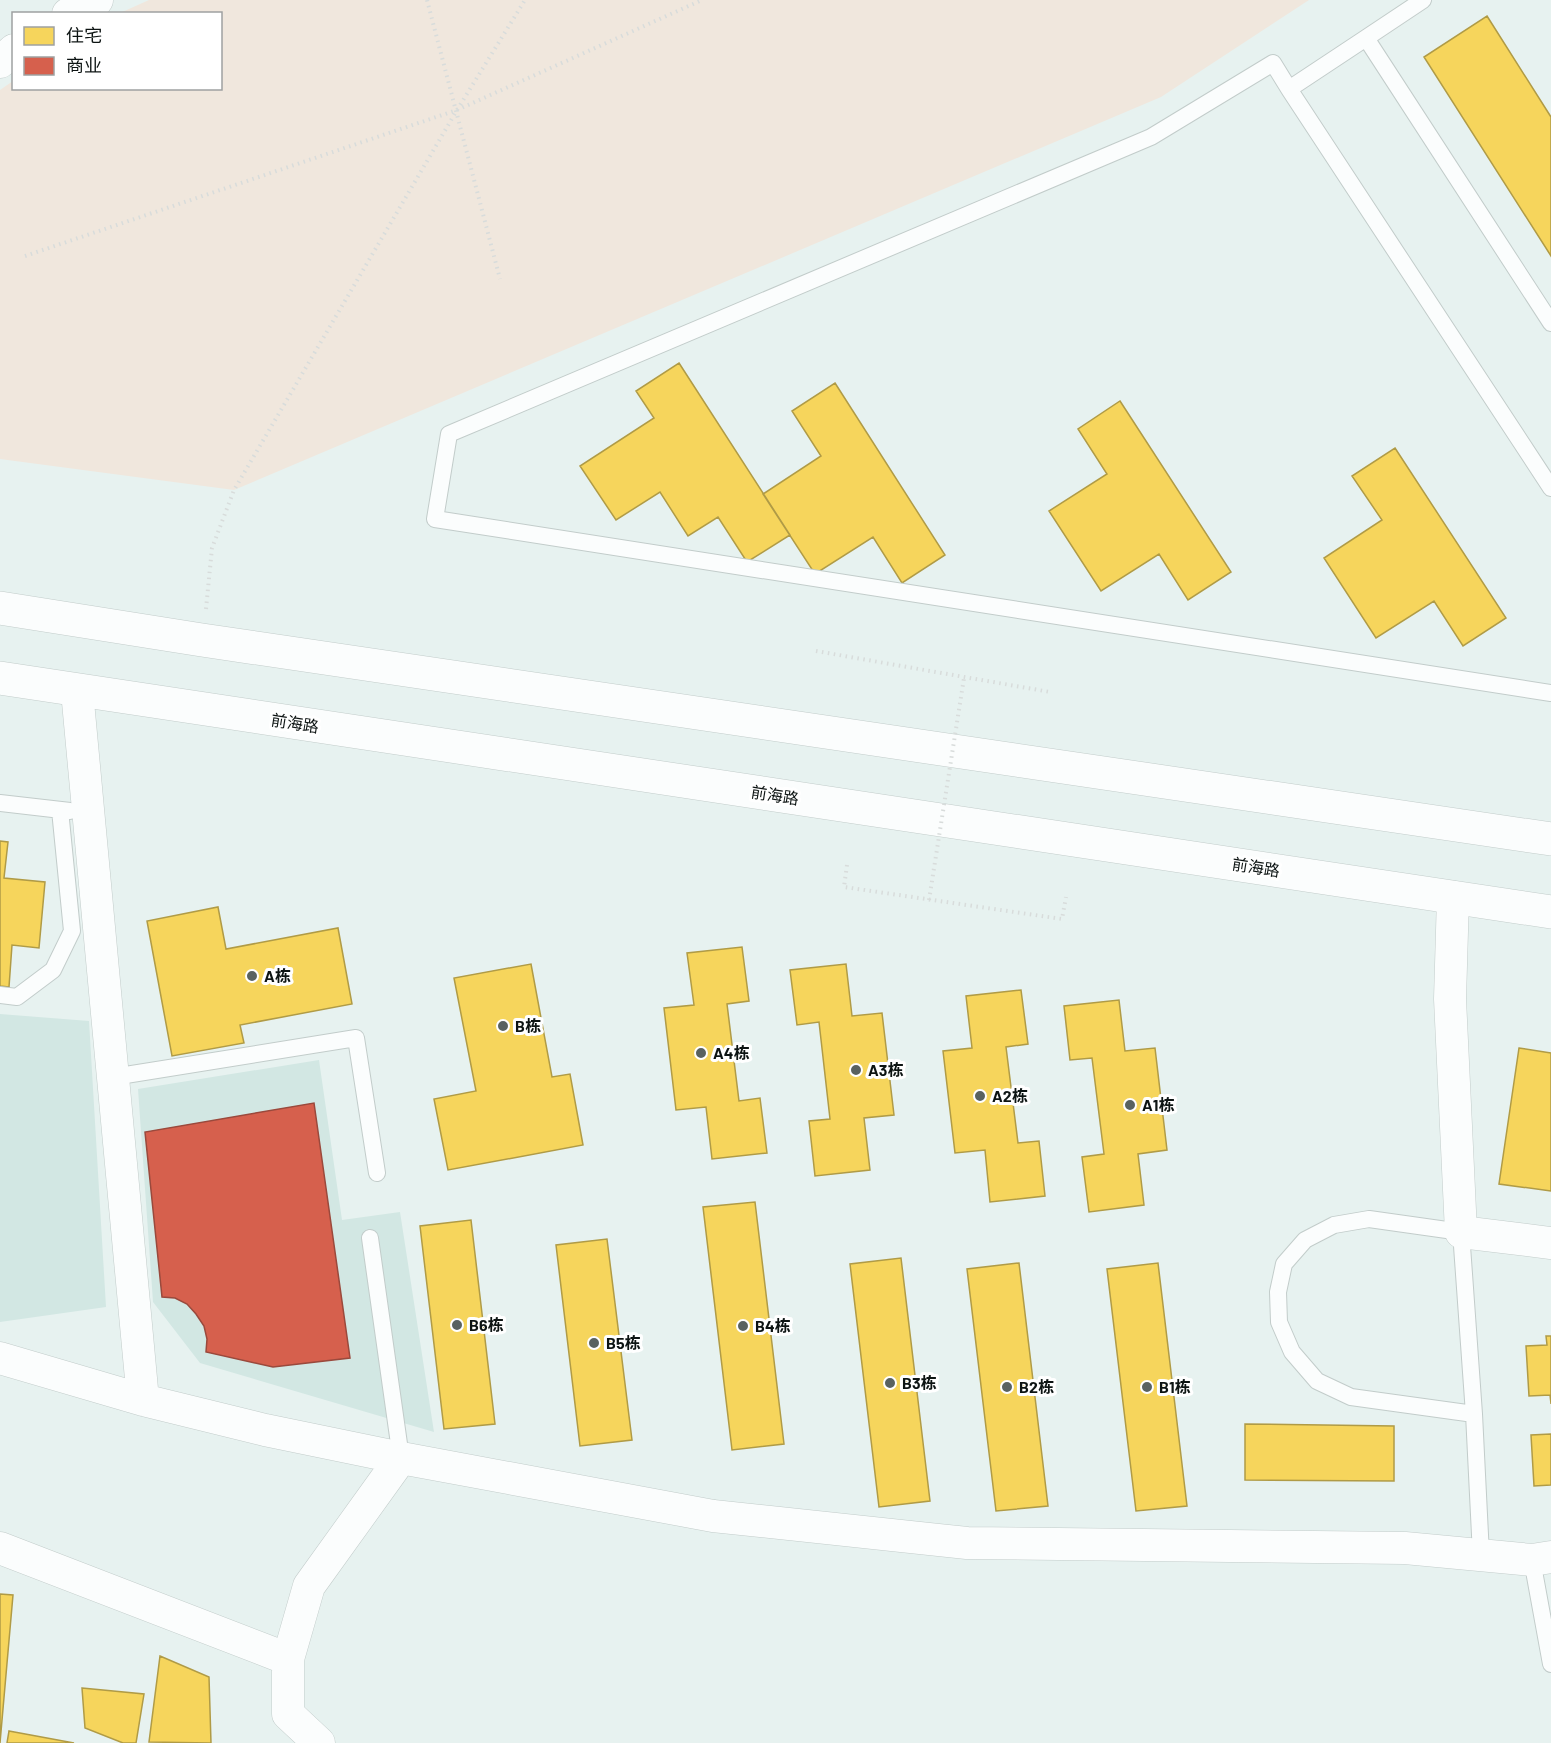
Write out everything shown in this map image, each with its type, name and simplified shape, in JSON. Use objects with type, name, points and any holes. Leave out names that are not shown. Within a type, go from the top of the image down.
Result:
[{"type":"main road","points":[[0,608],[202,640],[1551,839]]},
{"type":"main road","name":"前海路","points":[[0,678],[1551,912]]},
{"type":"street","points":[[72,12],[97,0]]},
{"type":"street","points":[[0,62],[12,52]]},
{"type":"street","points":[[77,691],[74,812],[113,1077],[143,1400]]},
{"type":"street","points":[[1453,897],[1450,999],[1461,1232],[1551,1243]]},
{"type":"street","points":[[0,1358],[143,1400],[265,1430],[401,1458],[713,1516],[967,1544],[1405,1548],[1541,1559]]},
{"type":"street","points":[[319,1743],[288,1714],[288,1659],[309,1586],[401,1458]]},
{"type":"street","points":[[0,1548],[288,1659]]},
{"type":"lane","points":[[1289,88],[1423,0]]},
{"type":"lane","points":[[1366,38],[1551,323]]},
{"type":"lane","points":[[1551,488],[1273,63],[1151,137],[449,434],[435,519],[1551,693]]},
{"type":"lane","points":[[0,803],[74,812],[72,931],[53,970],[17,997],[0,995]]},
{"type":"lane","points":[[113,1077],[356,1038],[377,1173]]},
{"type":"lane","points":[[1474,1414],[1351,1397],[1317,1381],[1292,1352],[1279,1322],[1278,1292],[1284,1264],[1305,1240],[1334,1225],[1370,1219],[1461,1232],[1474,1414],[1481,1555]]},
{"type":"lane","points":[[370,1238],[401,1458]]},
{"type":"lane","points":[[1541,1559],[1551,1664]]},
{"type":"path","points":[[427,0],[500,279]]},
{"type":"path","points":[[202,640],[212,548],[234,490],[457,110],[525,0]]},
{"type":"path","points":[[25,256],[457,110],[702,0]]},
{"type":"path","points":[[816,651],[1050,692]]},
{"type":"path","points":[[928,900],[964,678]]},
{"type":"path","points":[[847,865],[844,887],[928,900],[1062,919],[1066,897]]},
{"type":"shaded area","points":[[149,0],[1309,0],[1161,97],[234,490],[0,459],[0,90],[12,82],[12,90],[222,90],[222,12],[122,12]]},
{"type":"shaded area","points":[[0,1014],[89,1021],[106,1307],[0,1322]]},
{"type":"shaded area","points":[[319,1060],[342,1220],[400,1212],[434,1432],[200,1363],[153,1302],[138,1089]]},
{"type":"building: 住宅","points":[[1487,16],[1551,117],[1551,256],[1424,57]]},
{"type":"building: 住宅","points":[[679,363],[790,535],[747,562],[718,517],[688,536],[660,492],[616,520],[580,466],[654,418],[636,391]]},
{"type":"building: 住宅","points":[[835,383],[945,555],[902,583],[873,537],[815,574],[763,494],[821,456],[792,411]]},
{"type":"building: 住宅","points":[[1120,401],[1231,572],[1188,600],[1159,554],[1101,591],[1049,511],[1107,474],[1078,429]]},
{"type":"building: 住宅","points":[[1395,448],[1506,618],[1463,646],[1434,601],[1376,638],[1324,558],[1382,520],[1352,476]]},
{"type":"building: 住宅","points":[[0,841],[8,842],[4,878],[45,882],[39,948],[12,945],[9,987],[0,986]]},
{"type":"building: 住宅","name":"A栋","points":[[218,907],[226,949],[338,928],[352,1004],[240,1025],[244,1043],[172,1056],[147,921]]},
{"type":"building: 住宅","name":"A4栋","points":[[742,947],[749,1001],[727,1004],[739,1101],[760,1098],[767,1153],[712,1159],[706,1107],[676,1110],[664,1008],[694,1005],[687,953]]},
{"type":"building: 住宅","name":"B栋","points":[[531,964],[552,1077],[570,1074],[583,1145],[448,1170],[434,1099],[476,1091],[454,978]]},
{"type":"building: 住宅","name":"A3栋","points":[[846,964],[852,1016],[882,1013],[894,1115],[864,1118],[870,1170],[815,1176],[809,1121],[830,1119],[819,1022],[797,1025],[790,970]]},
{"type":"building: 住宅","name":"A2栋","points":[[1021,990],[1028,1044],[1006,1047],[1018,1143],[1039,1141],[1045,1196],[990,1202],[985,1150],[955,1153],[943,1051],[972,1048],[966,996]]},
{"type":"building: 住宅","name":"A1栋","points":[[1119,1000],[1125,1051],[1155,1048],[1167,1150],[1138,1154],[1144,1205],[1089,1212],[1082,1157],[1104,1154],[1092,1058],[1070,1060],[1064,1006]]},
{"type":"building: 住宅","points":[[1519,1048],[1551,1053],[1551,1191],[1499,1184]]},
{"type":"building: 住宅","name":"B4栋","points":[[755,1202],[784,1444],[732,1450],[703,1207]]},
{"type":"building: 住宅","name":"B6栋","points":[[471,1220],[495,1424],[444,1429],[420,1226]]},
{"type":"building: 住宅","name":"B5栋","points":[[607,1239],[632,1440],[580,1446],[556,1245]]},
{"type":"building: 住宅","name":"B3栋","points":[[901,1258],[930,1501],[879,1507],[850,1264]]},
{"type":"building: 住宅","name":"B2栋","points":[[1019,1263],[1048,1506],[996,1511],[967,1269]]},
{"type":"building: 住宅","name":"B1栋","points":[[1158,1263],[1187,1506],[1136,1511],[1107,1269]]},
{"type":"building: 住宅","points":[[1546,1336],[1551,1336],[1551,1404],[1550,1395],[1529,1396],[1526,1346],[1547,1345]]},
{"type":"building: 住宅","points":[[1245,1424],[1394,1426],[1394,1481],[1245,1480]]},
{"type":"building: 住宅","points":[[1551,1434],[1551,1485],[1534,1486],[1531,1435]]},
{"type":"building: 住宅","points":[[0,1594],[13,1595],[0,1743]]},
{"type":"building: 住宅","points":[[160,1656],[209,1677],[211,1743],[149,1742]]},
{"type":"building: 住宅","points":[[82,1688],[144,1694],[136,1743],[123,1743],[85,1728]]},
{"type":"building: 住宅","points":[[9,1731],[74,1743],[7,1743]]},
{"type":"building: 商业","points":[[314,1103],[350,1358],[273,1367],[206,1352],[207,1339],[204,1326],[196,1314],[187,1304],[175,1298],[162,1297],[145,1132]]},
{"type":"place","name":"A栋","points":[[252,976]]},
{"type":"place","name":"B栋","points":[[503,1026]]},
{"type":"place","name":"A4栋","points":[[701,1053]]},
{"type":"place","name":"A3栋","points":[[856,1070]]},
{"type":"place","name":"A2栋","points":[[980,1096]]},
{"type":"place","name":"A1栋","points":[[1130,1105]]},
{"type":"place","name":"B6栋","points":[[457,1325]]},
{"type":"place","name":"B4栋","points":[[743,1326]]},
{"type":"place","name":"B5栋","points":[[594,1343]]},
{"type":"place","name":"B3栋","points":[[890,1383]]},
{"type":"place","name":"B2栋","points":[[1007,1387]]},
{"type":"place","name":"B1栋","points":[[1147,1387]]}]
